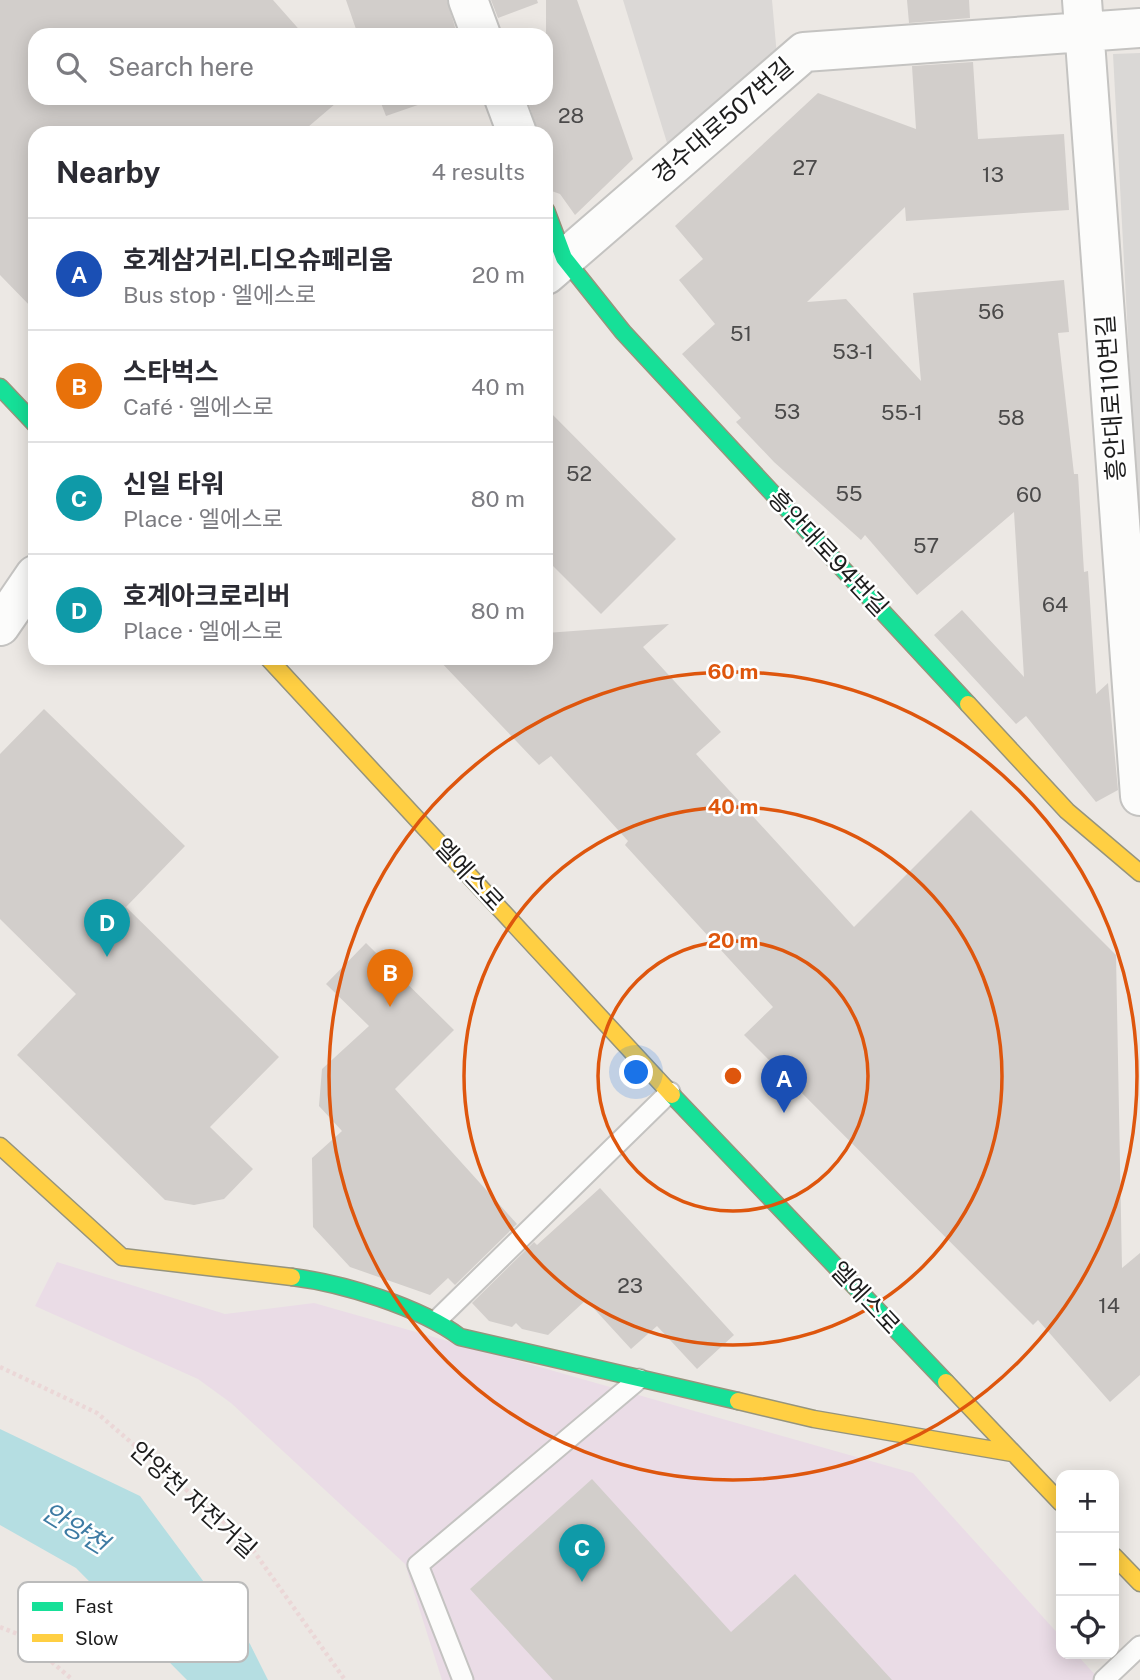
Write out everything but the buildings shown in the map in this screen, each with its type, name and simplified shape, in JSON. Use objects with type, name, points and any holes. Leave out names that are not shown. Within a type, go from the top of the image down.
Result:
[{"type":"street","points":[[468,0],[478,28]]},
{"type":"street","name":"경수대로507번길","points":[[555,266],[804,52],[1083,15],[1140,28]]},
{"type":"street","name":"흥안대로110번길","points":[[1083,15],[1140,796]]},
{"type":"street","points":[[507,105],[514,126]]},
{"type":"street","name":"흥안대로94번길","points":[[555,266],[623,332],[1067,811],[1140,873]]},
{"type":"street","points":[[0,387],[28,417]]},
{"type":"street","points":[[0,626],[28,585]]},
{"type":"street","name":"엘에스로","points":[[274,665],[670,1092],[1056,1498]]},
{"type":"street","points":[[0,1146],[122,1257],[323,1281],[437,1320],[460,1337],[814,1419],[1012,1452]]},
{"type":"street","points":[[1119,1561],[1140,1583]]},
{"type":"lane","points":[[437,1320],[670,1092]]},
{"type":"lane","points":[[463,1680],[418,1564],[639,1379]]},
{"type":"lane","points":[[1104,1680],[1140,1646]]},
{"type":"path","name":"안양천 자전거길","points":[[0,1367],[97,1413],[248,1543],[345,1680]]},
{"type":"path","points":[[0,1627],[18,1634]]},
{"type":"path","points":[[52,1662],[73,1680]]},
{"type":"shaded area","points":[[623,0],[772,0],[777,56],[668,146]]},
{"type":"shaded area","points":[[1140,53],[1140,507],[1137,507],[1113,54]]},
{"type":"shaded area","points":[[57,1262],[225,1314],[314,1303],[913,1473],[1056,1631],[1056,1659],[1081,1659],[1100,1680],[442,1680],[405,1564],[231,1403],[198,1379],[35,1306]]},
{"type":"water","name":"안양천","points":[[0,1429],[140,1496],[204,1582],[90,1582],[76,1568],[0,1525]]},
{"type":"water","points":[[248,1641],[268,1680],[187,1680],[169,1662],[248,1662]]},
{"type":"traffic: fast","points":[[553,229],[564,258],[623,332],[968,704]]},
{"type":"traffic: fast","points":[[0,387],[28,417]]},
{"type":"traffic: fast","points":[[672,1095],[946,1382]]},
{"type":"traffic: fast","points":[[292,1277],[380,1298],[424,1316],[460,1337],[738,1401]]},
{"type":"traffic: slow","points":[[274,665],[672,1095]]},
{"type":"traffic: slow","points":[[968,704],[1067,811],[1140,873]]},
{"type":"traffic: slow","points":[[0,1146],[122,1257],[292,1277]]},
{"type":"traffic: slow","points":[[946,1382],[1056,1498]]},
{"type":"traffic: slow","points":[[738,1401],[814,1419],[1012,1453]]},
{"type":"traffic: slow","points":[[1119,1561],[1140,1583]]},
{"type":"place","name":"호계아크로리버","points":[[107,957]]},
{"type":"place","name":"스타벅스","points":[[390,1007]]},
{"type":"place","name":"호계삼거리.디오슈페리움","points":[[784,1113]]},
{"type":"place","name":"신일 타워","points":[[582,1582]]}]
